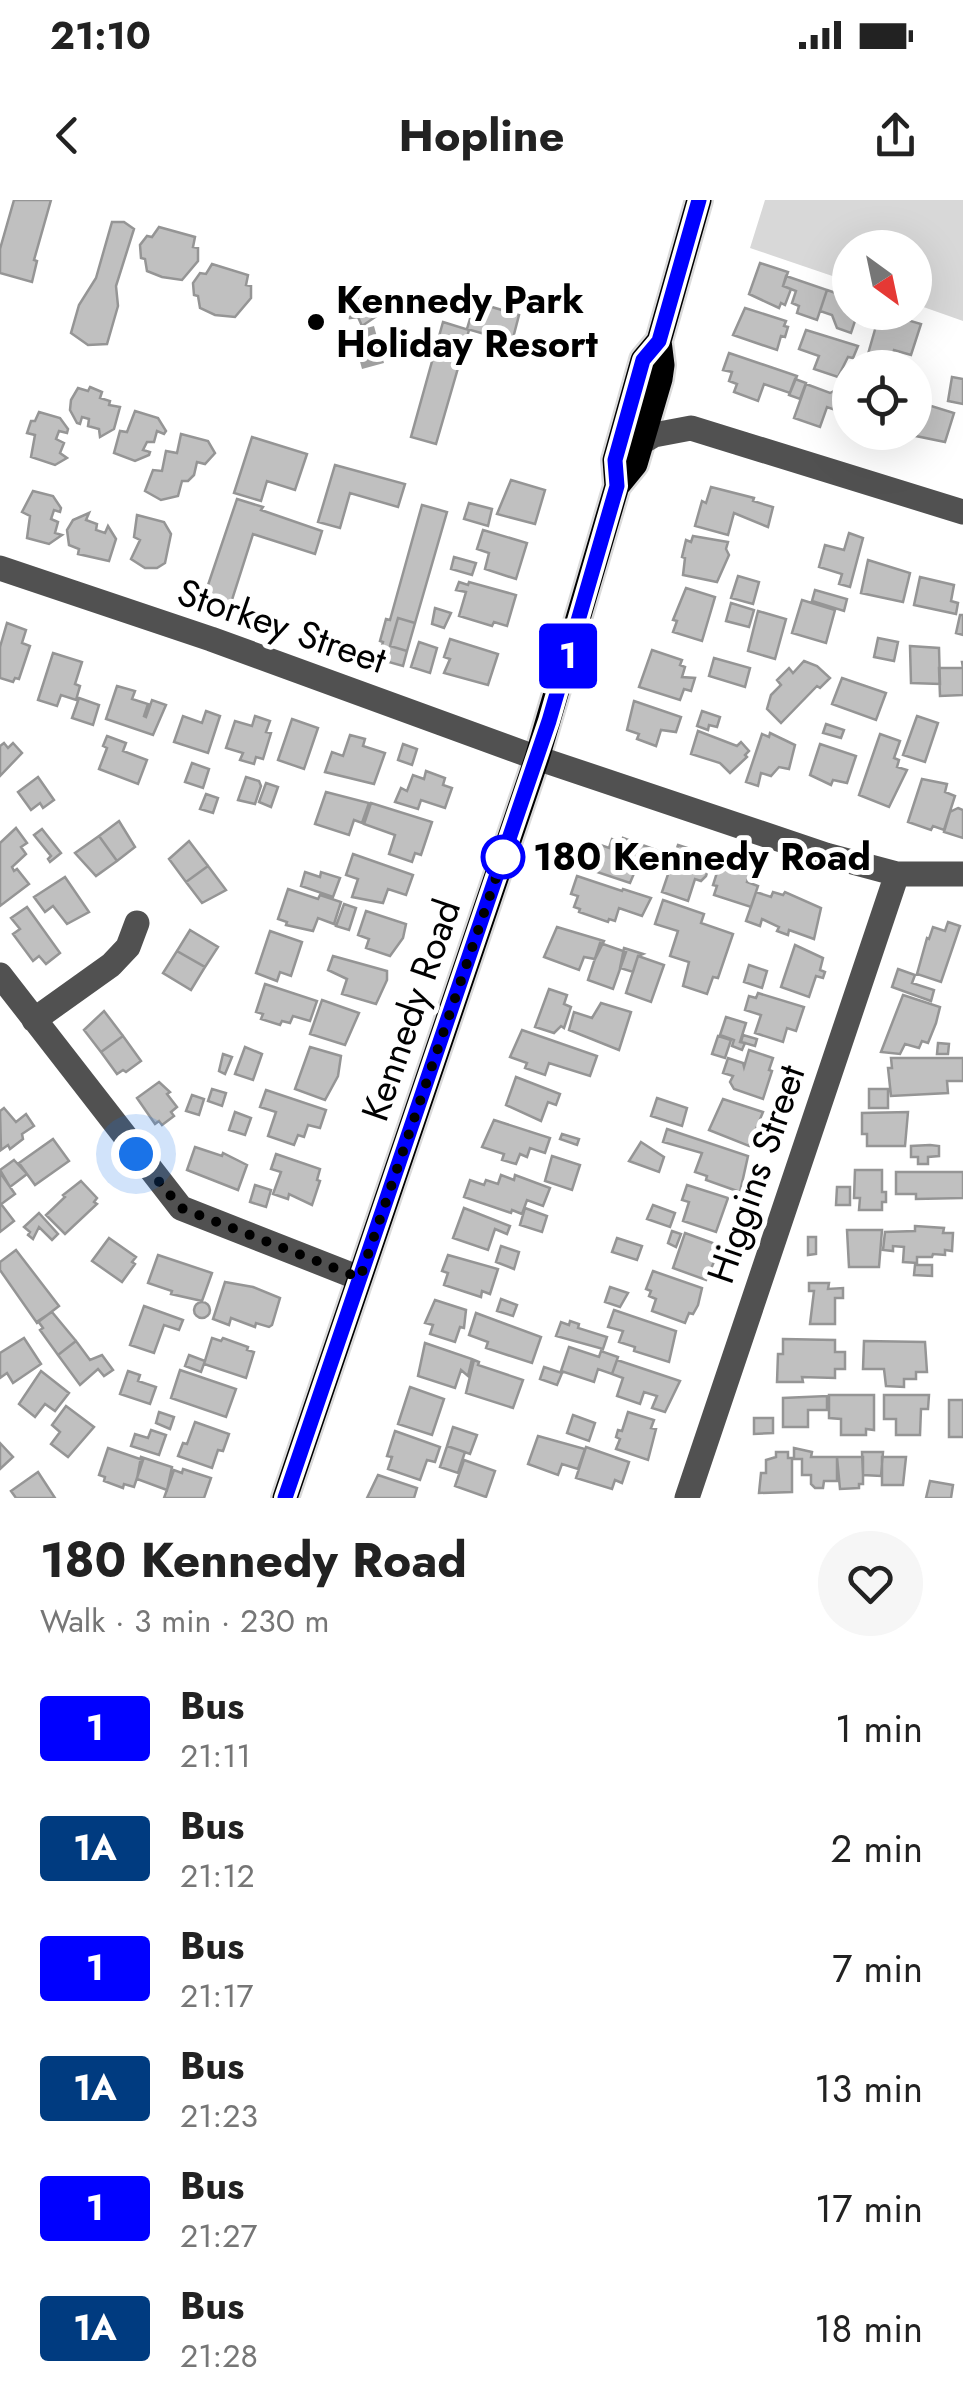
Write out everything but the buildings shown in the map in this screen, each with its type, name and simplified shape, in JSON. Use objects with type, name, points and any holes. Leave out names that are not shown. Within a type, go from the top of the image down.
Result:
[{"type":"main road","name":"Kennedy Road","points":[[617,486],[636,464],[660,378],[659,341],[699,200]]},
{"type":"main road","name":"Kennedy Road","points":[[284,1498],[537,758],[617,486],[615,460],[643,360],[659,341]]},
{"type":"street","points":[[660,378],[665,404],[691,428],[963,512]]},
{"type":"street","points":[[642,442],[654,435],[691,428]]},
{"type":"street","name":"Storkey Street","points":[[0,568],[211,639],[537,758],[826,855],[897,874],[963,874]]},
{"type":"street","name":"Higgins Street","points":[[687,1498],[897,874]]},
{"type":"street","points":[[34,1020],[111,965],[128,947],[136,922]]},
{"type":"street","points":[[0,975],[181,1208],[360,1278]]},
{"type":"shaded area","points":[[765,200],[963,200],[963,321],[932,310],[932,230],[832,230],[832,276],[750,248]]},
{"type":"shaded area","points":[[374,326],[384,363],[362,369],[352,332]]},
{"type":"bus line","name":"1","points":[[285,1498],[549,721],[617,486],[615,460],[643,360],[659,341],[699,200]]},
{"type":"place","name":"Kennedy Park Holiday Resort","points":[[316,322]]},
{"type":"place","name":"180 Kennedy Road","points":[[503,857]]},
{"type":"route","points":[[136,1154],[181,1208],[360,1278],[503,857]]}]
